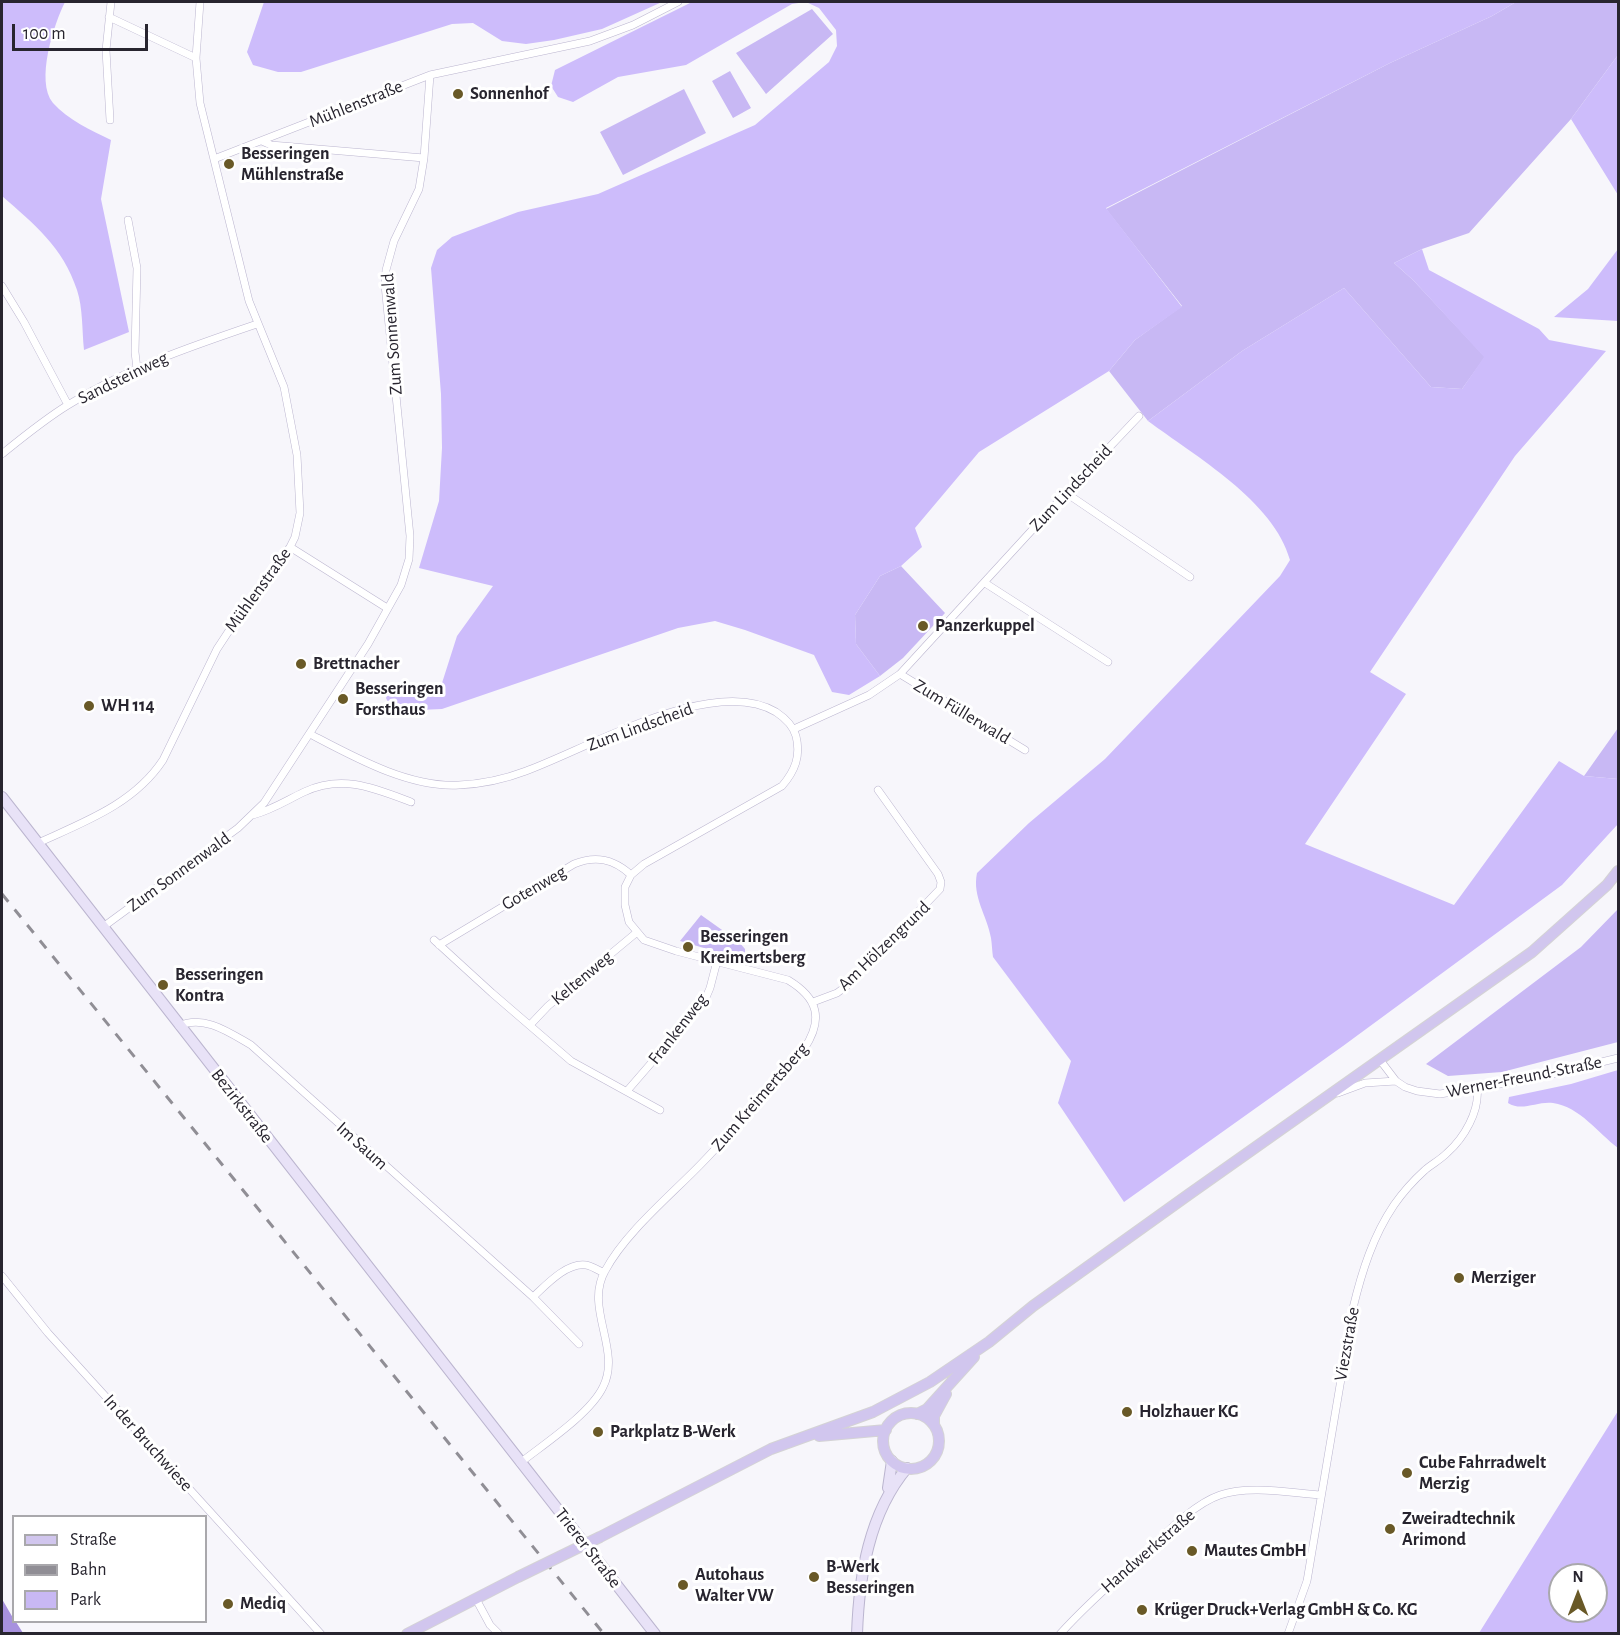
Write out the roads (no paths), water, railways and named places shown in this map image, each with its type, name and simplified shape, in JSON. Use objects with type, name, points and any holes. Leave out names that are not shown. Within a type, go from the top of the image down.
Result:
[{"type":"main road","points":[[407,1634],[784,1444],[889,1405],[930,1382],[989,1342],[1033,1306],[1532,952],[1606,885],[1618,871]]},
{"type":"main road","points":[[917,1414],[927,1409],[989,1342]]},
{"type":"main road","points":[[934,1425],[917,1414],[897,1417],[885,1436],[885,1451],[892,1461],[907,1468],[919,1467],[934,1457],[939,1441],[934,1416],[957,1376]]},
{"type":"main road","points":[[784,1444],[808,1437],[846,1434],[885,1436]]},
{"type":"street","points":[[110,120],[106,50],[111,2]]},
{"type":"street","name":"Mühlenstraße","points":[[38,843],[107,811],[144,785],[154,774],[217,649],[244,608],[290,547],[300,513],[297,455],[284,387],[257,324],[242,275],[200,104],[196,58],[200,2]]},
{"type":"street","points":[[430,75],[590,41],[633,25],[678,2]]},
{"type":"street","points":[[110,17],[196,58]]},
{"type":"street","name":"Mühlenstraße","points":[[214,159],[430,75]]},
{"type":"street","name":"Zum Sonnenwald","points":[[103,927],[254,815],[282,778],[368,644],[405,576],[410,548],[387,318],[386,270],[394,241],[419,189],[424,158],[430,75]]},
{"type":"street","points":[[262,141],[271,145],[424,158]]},
{"type":"street","points":[[128,220],[137,268],[135,352],[137,369]]},
{"type":"street","points":[[2,286],[68,405]]},
{"type":"street","name":"Sandsteinweg","points":[[2,454],[68,405],[137,369],[194,345],[257,324]]},
{"type":"street","name":"Zum Lindscheid","points":[[310,734],[417,782],[456,785],[489,782],[526,771],[651,719],[708,702],[752,702],[780,714],[794,729],[869,695],[900,674],[1139,416]]},
{"type":"street","points":[[1066,493],[1190,577]]},
{"type":"street","points":[[290,547],[387,608]]},
{"type":"street","points":[[985,583],[1108,662]]},
{"type":"street","name":"Zum Füllerwald","points":[[900,674],[1025,750]]},
{"type":"street","points":[[794,729],[798,752],[796,765],[782,786],[662,853],[631,875],[626,887],[625,905],[628,922],[644,940],[789,980],[801,988],[813,1002]]},
{"type":"street","name":"Zum Sonnenwald","points":[[254,815],[269,811],[315,787],[334,783],[350,782],[371,786],[411,802]]},
{"type":"street","name":"Am Hölzengrund","points":[[813,1002],[837,993],[848,985],[940,888],[941,882],[938,874],[878,789]]},
{"type":"street","name":"Bezirkstraße","points":[[2,797],[520,1463]]},
{"type":"street","name":"Gotenweg","points":[[530,1025],[436,942],[574,864],[587,859],[601,858],[614,862],[631,875]]},
{"type":"street","name":"Keltenweg","points":[[530,1025],[548,1006],[636,933]]},
{"type":"street","name":"Frankenweg","points":[[627,1091],[704,1002],[717,961]]},
{"type":"street","name":"Zum Kreimertsberg","points":[[520,1463],[576,1417],[598,1396],[604,1385],[608,1359],[599,1298],[604,1273],[618,1251],[704,1161],[804,1049],[814,1030],[816,1020],[813,1002]]},
{"type":"street","name":"Im Saum","points":[[179,1026],[186,1022],[198,1021],[215,1026],[251,1045],[533,1297],[579,1344]]},
{"type":"street","points":[[530,1025],[571,1062],[660,1110]]},
{"type":"street","name":"Werner-Freund-Straße","points":[[1380,1060],[1396,1081],[1405,1087],[1428,1094],[1440,1094],[1579,1069],[1618,1058]]},
{"type":"street","name":"Werner-Freund-Straße","points":[[1320,1103],[1365,1083],[1396,1081]]},
{"type":"street","name":"Viezstraße","points":[[1288,1634],[1307,1581],[1353,1308],[1365,1265],[1375,1239],[1396,1203],[1425,1170],[1446,1155],[1463,1135],[1476,1106],[1477,1088]]},
{"type":"street","points":[[533,1297],[555,1278],[576,1266],[583,1264],[592,1266],[604,1273]]},
{"type":"street","name":"In der Bruchwiese","points":[[2,1276],[48,1333],[321,1634]]},
{"type":"street","points":[[856,1634],[864,1567],[873,1530],[886,1495],[892,1461]]},
{"type":"street","name":"Trierer Straße","points":[[520,1463],[655,1634]]},
{"type":"street","points":[[886,1495],[907,1468]]},
{"type":"street","name":"Handwerkstraße","points":[[1060,1634],[1082,1610],[1171,1529],[1190,1513],[1218,1496],[1242,1491],[1321,1495]]},
{"type":"street","points":[[476,1599],[490,1625],[499,1634]]},
{"type":"railway","points":[[2,894],[604,1634]]},
{"type":"place","name":"Sonnenhof","points":[[458,94]]},
{"type":"place","name":"Besseringen Mühlenstraße","points":[[229,164]]},
{"type":"place","name":"Panzerkuppel","points":[[923,626]]},
{"type":"place","name":"Brettnacher","points":[[301,664]]},
{"type":"place","name":"Besseringen Forsthaus","points":[[343,699]]},
{"type":"place","name":"WH 114","points":[[89,706]]},
{"type":"place","name":"Besseringen Kreimertsberg","points":[[688,947]]},
{"type":"place","name":"Besseringen Kontra","points":[[163,985]]},
{"type":"place","name":"Merziger","points":[[1459,1278]]},
{"type":"place","name":"Holzhauer KG","points":[[1127,1412]]},
{"type":"place","name":"Parkplatz B-Werk","points":[[598,1432]]},
{"type":"place","name":"Cube Fahrradwelt Merzig","points":[[1407,1473]]},
{"type":"place","name":"Zweiradtechnik Arimond","points":[[1390,1529]]},
{"type":"place","name":"Mautes GmbH","points":[[1192,1551]]},
{"type":"place","name":"B-Werk Besseringen","points":[[814,1577]]},
{"type":"place","name":"Autohaus Walter VW","points":[[683,1585]]},
{"type":"place","name":"Mediq","points":[[228,1604]]},
{"type":"place","name":"Krüger Druck+Verlag GmbH & Co. KG","points":[[1142,1610]]}]
